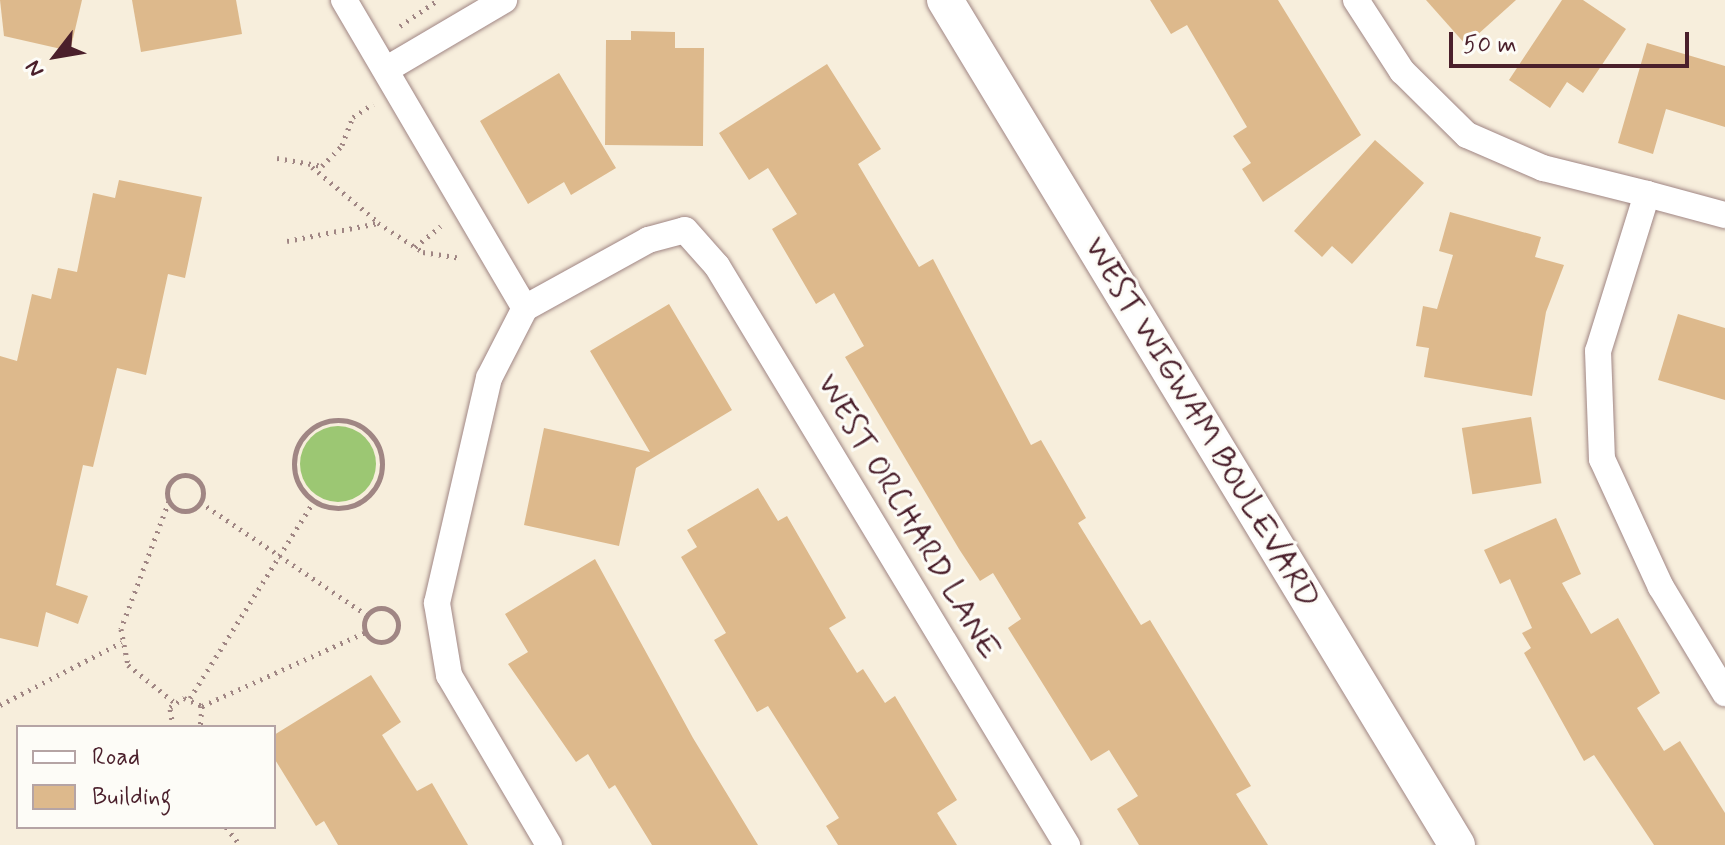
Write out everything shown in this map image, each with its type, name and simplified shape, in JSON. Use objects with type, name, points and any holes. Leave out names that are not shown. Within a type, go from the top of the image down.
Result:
[{"type":"street","points":[[344,0],[525,308],[489,378],[437,603],[449,675],[549,845]]},
{"type":"street","points":[[392,78],[504,0]]},
{"type":"street","name":"WEST WIGWAM BOULEVARD","points":[[945,0],[1457,845]]},
{"type":"street","points":[[1356,0],[1402,71],[1467,135],[1543,168],[1725,215]]},
{"type":"street","points":[[1647,194],[1598,351],[1602,459],[1661,587],[1725,693]]},
{"type":"street","name":"WEST ORCHARD LANE","points":[[525,308],[648,240],[685,230],[717,266],[1067,845]]},
{"type":"path","points":[[310,166],[334,157],[353,117],[370,105],[392,78]]},
{"type":"path","points":[[370,105],[378,119]]},
{"type":"path","points":[[277,158],[310,166],[378,223],[415,247],[461,260],[454,248]]},
{"type":"path","points":[[433,212],[447,237]]},
{"type":"path","points":[[287,241],[378,223]]},
{"type":"path","points":[[415,247],[441,226]]},
{"type":"path","points":[[336,420],[363,429],[380,452],[371,493],[347,508],[314,501],[294,470],[300,442],[336,420]]},
{"type":"path","points":[[200,502],[198,481],[183,475],[169,484],[169,501],[126,610],[122,642],[137,676],[174,702],[190,698],[314,501]]},
{"type":"path","points":[[169,501],[183,511],[200,502]]},
{"type":"path","points":[[200,502],[367,615]]},
{"type":"path","points":[[366,632],[384,642],[398,627],[387,609],[367,615]]},
{"type":"path","points":[[366,632],[367,615]]},
{"type":"path","points":[[202,706],[366,632]]},
{"type":"path","points":[[0,705],[122,642]]},
{"type":"path","points":[[190,698],[202,706]]},
{"type":"path","points":[[173,725],[174,702]]},
{"type":"path","points":[[200,725],[202,706]]},
{"type":"path","points":[[228,829],[240,845]]},
{"type":"green space","points":[[331,426],[345,426],[359,432],[370,443],[376,464],[373,479],[365,491],[345,502],[331,502],[317,496],[306,485],[300,471],[300,457],[306,443],[317,432]]},
{"type":"building","points":[[0,0],[82,0],[70,51],[4,36]]},
{"type":"building","points":[[132,0],[236,0],[242,34],[141,52]]},
{"type":"building","points":[[1150,0],[1278,0],[1361,135],[1263,202],[1242,169],[1251,163],[1233,136],[1247,127],[1187,25],[1171,34]]},
{"type":"building","points":[[1426,0],[1516,0],[1466,45]]},
{"type":"building","points":[[1562,0],[1583,0],[1626,29],[1583,93],[1567,82],[1550,108],[1509,80]]},
{"type":"building","points":[[631,31],[675,32],[675,48],[704,48],[703,146],[605,145],[606,40],[631,40]]},
{"type":"building","points":[[1647,43],[1725,66],[1725,127],[1666,109],[1653,154],[1618,143]]},
{"type":"building","points":[[827,64],[881,149],[858,164],[919,267],[933,259],[1031,445],[1041,440],[1086,518],[1078,523],[1141,625],[1150,620],[1251,786],[1236,794],[1268,845],[1139,845],[1117,809],[1138,796],[1109,750],[1091,761],[1008,628],[1021,619],[993,573],[980,581],[845,357],[864,346],[834,293],[816,304],[772,229],[797,214],[768,168],[749,180],[719,133]]},
{"type":"building","points":[[559,73],[616,168],[571,195],[564,182],[528,204],[480,121]]},
{"type":"building","points":[[1375,140],[1424,183],[1352,264],[1332,246],[1322,257],[1294,231]]},
{"type":"building","points":[[119,180],[202,197],[185,278],[168,274],[146,375],[117,368],[93,467],[83,465],[56,585],[88,596],[78,624],[46,612],[38,647],[0,638],[0,356],[17,361],[32,294],[51,299],[58,268],[77,272],[93,193],[115,198]]},
{"type":"building","points":[[1450,212],[1541,237],[1535,257],[1564,265],[1546,312],[1532,396],[1424,377],[1429,348],[1416,346],[1423,306],[1437,309],[1453,255],[1439,251]]},
{"type":"building","points":[[669,304],[732,410],[636,468],[619,546],[524,525],[544,428],[650,452],[590,351]]},
{"type":"building","points":[[1678,314],[1725,328],[1725,400],[1658,380]]},
{"type":"building","points":[[1531,417],[1541,483],[1472,494],[1462,428]]},
{"type":"building","points":[[758,488],[778,521],[787,516],[846,618],[829,628],[857,673],[863,669],[885,703],[895,696],[957,800],[937,813],[957,845],[838,845],[826,826],[839,818],[768,706],[757,712],[714,640],[726,633],[681,557],[697,547],[687,530]]},
{"type":"building","points":[[1556,518],[1581,574],[1562,583],[1591,634],[1618,618],[1660,693],[1637,708],[1664,751],[1680,741],[1725,813],[1725,845],[1654,845],[1594,755],[1584,761],[1524,653],[1531,648],[1522,633],[1532,628],[1510,579],[1500,584],[1484,550]]},
{"type":"building","points":[[595,559],[693,738],[758,845],[652,845],[615,785],[609,789],[588,754],[576,762],[508,664],[528,652],[505,614]]},
{"type":"building","points":[[371,675],[401,722],[382,735],[417,791],[432,783],[468,845],[338,845],[324,821],[316,826],[276,761],[276,734]]}]
